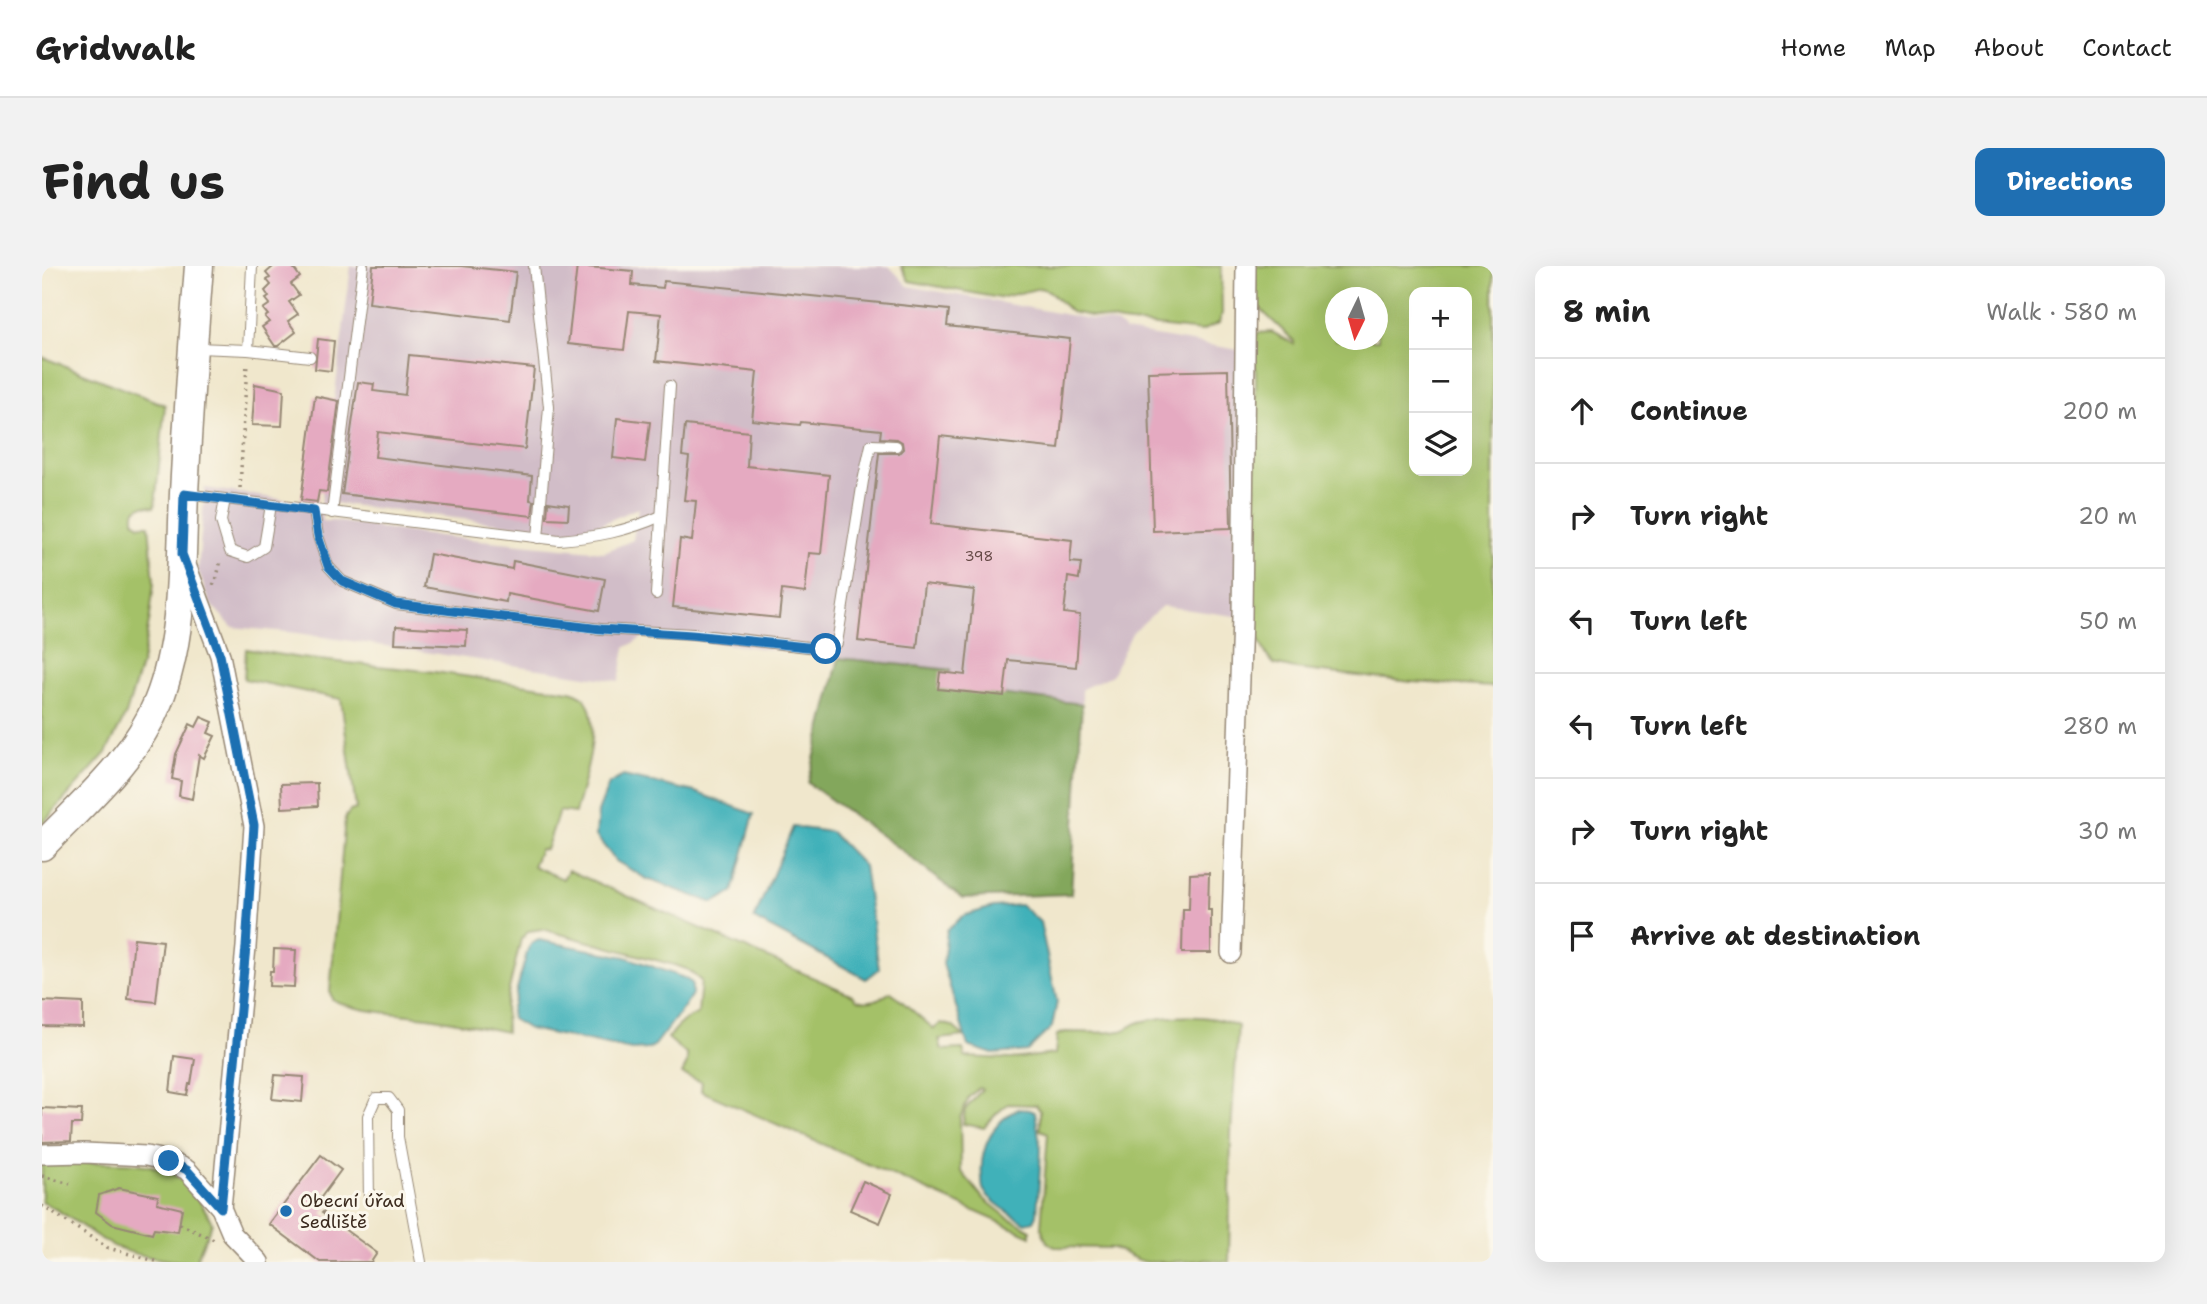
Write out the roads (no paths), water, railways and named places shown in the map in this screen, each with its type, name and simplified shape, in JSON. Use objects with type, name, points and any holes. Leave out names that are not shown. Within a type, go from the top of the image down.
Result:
[{"type":"main road","points":[[42,846],[120,764],[140,736],[158,703],[169,667],[174,645],[182,554],[192,348],[200,266]]},
{"type":"street","points":[[1231,953],[1242,603],[1246,266]]},
{"type":"street","points":[[182,554],[220,655],[254,825],[246,947],[221,1208]]},
{"type":"street","points":[[42,1154],[146,1156],[169,1161],[187,1170],[221,1208],[232,1234],[259,1262]]},
{"type":"lane","points":[[248,350],[252,266]]},
{"type":"lane","points":[[332,513],[363,266]]},
{"type":"lane","points":[[534,266],[548,407],[538,537]]},
{"type":"lane","points":[[192,348],[248,350],[310,357]]},
{"type":"lane","points":[[656,594],[670,386]]},
{"type":"lane","points":[[314,511],[318,536],[328,566],[342,581],[396,604],[601,629],[826,649],[837,643],[871,445],[896,446]]},
{"type":"lane","points":[[184,494],[559,540],[594,537],[636,527],[661,516]]},
{"type":"lane","points":[[225,499],[221,521],[230,551],[248,557],[264,547],[271,505]]},
{"type":"lane","points":[[369,1202],[368,1116],[376,1098],[389,1098],[398,1110],[398,1137],[421,1262]]},
{"type":"water","points":[[623,776],[695,792],[754,814],[733,892],[713,903],[647,879],[616,861],[596,836],[598,812],[609,784]]},
{"type":"water","points":[[793,827],[831,832],[864,866],[879,969],[866,979],[754,919]]},
{"type":"water","points":[[1021,905],[1040,922],[1057,1002],[1052,1027],[1027,1051],[993,1054],[968,1046],[943,964],[947,930],[963,916],[993,907]]},
{"type":"water","points":[[539,940],[626,957],[684,978],[692,983],[692,994],[655,1045],[648,1049],[632,1050],[529,1029],[512,1019],[511,1011],[528,949],[532,943]]},
{"type":"water","points":[[1018,1109],[1035,1112],[1041,1150],[1037,1215],[1034,1221],[1026,1223],[991,1199],[982,1183],[985,1147],[1001,1121]]},
{"type":"place","name":"Obecní úřad Sedliště","points":[[286,1211]]}]
